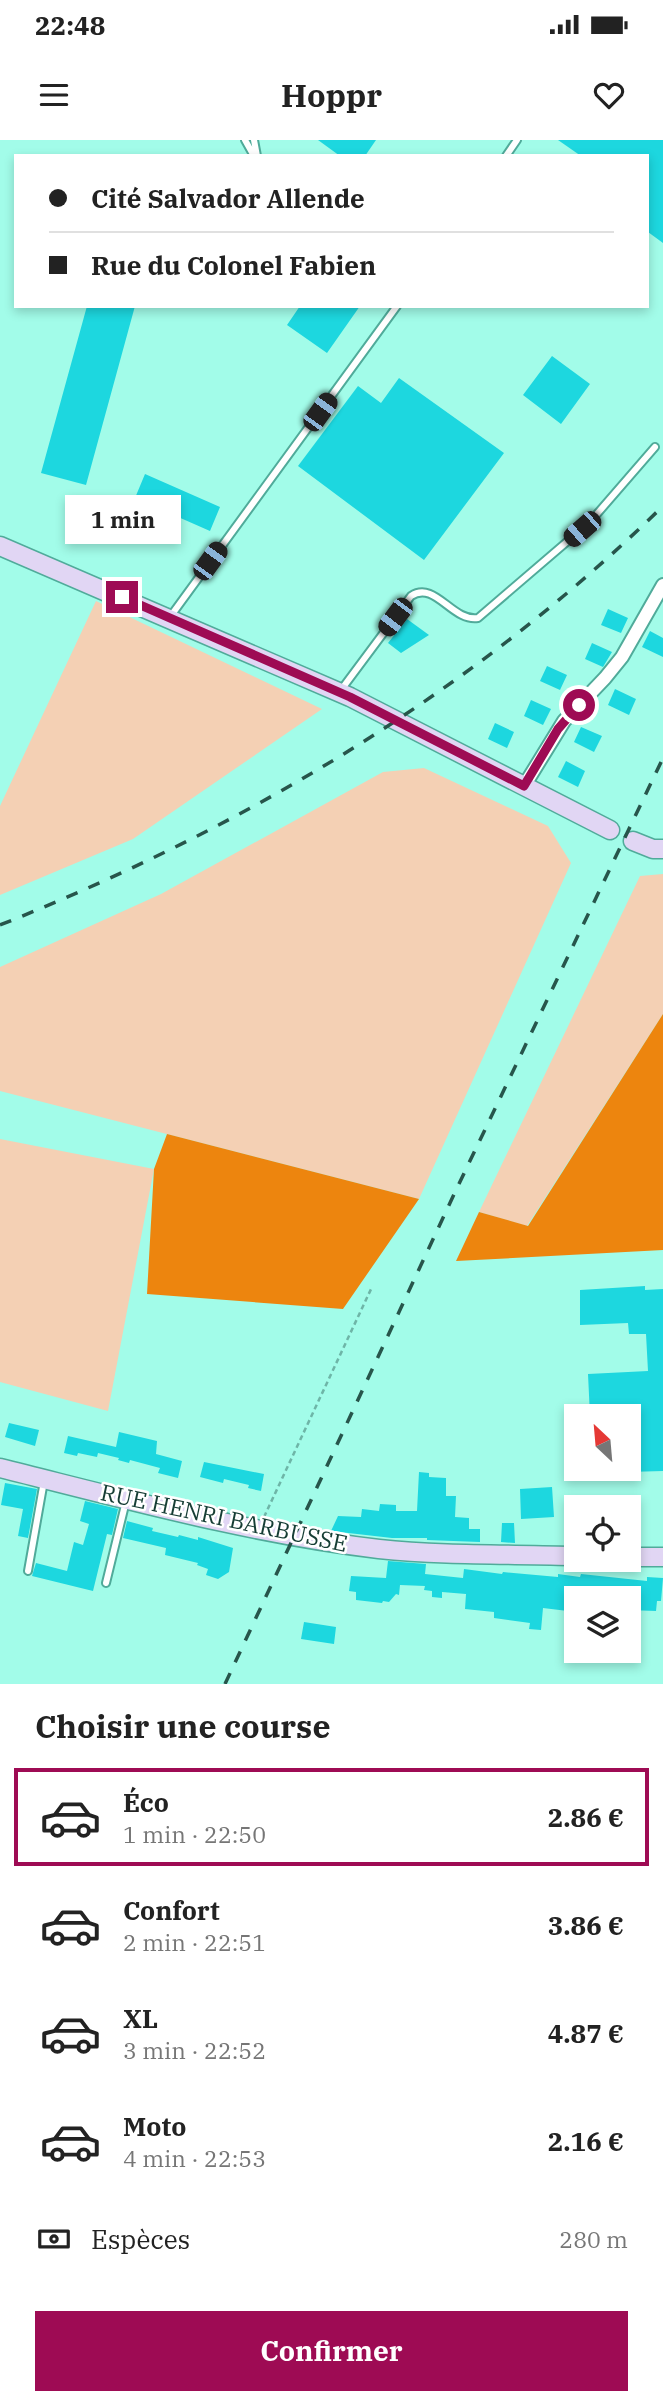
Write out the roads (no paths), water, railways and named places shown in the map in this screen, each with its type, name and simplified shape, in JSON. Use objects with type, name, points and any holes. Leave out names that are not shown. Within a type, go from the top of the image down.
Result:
[{"type":"street","points":[[0,546],[340,692],[610,830]]},
{"type":"street","points":[[524,786],[564,721],[622,657],[663,585]]},
{"type":"street","points":[[633,841],[653,849],[663,849]]},
{"type":"street","name":"RUE HENRI BARBUSSE","points":[[0,1468],[258,1529],[401,1551],[564,1556]]},
{"type":"street","points":[[641,1557],[663,1557]]},
{"type":"lane","points":[[170,617],[396,308]]},
{"type":"lane","points":[[340,692],[411,596],[418,592],[428,592],[462,617],[478,618],[590,522],[655,447]]},
{"type":"lane","points":[[28,1571],[44,1479]]},
{"type":"lane","points":[[106,1583],[126,1499]]},
{"type":"railway","points":[[0,925],[181,844],[268,798],[352,748],[435,694],[514,636],[590,573],[663,506]]},
{"type":"railway","points":[[225,1684],[457,1188],[663,758]]}]
